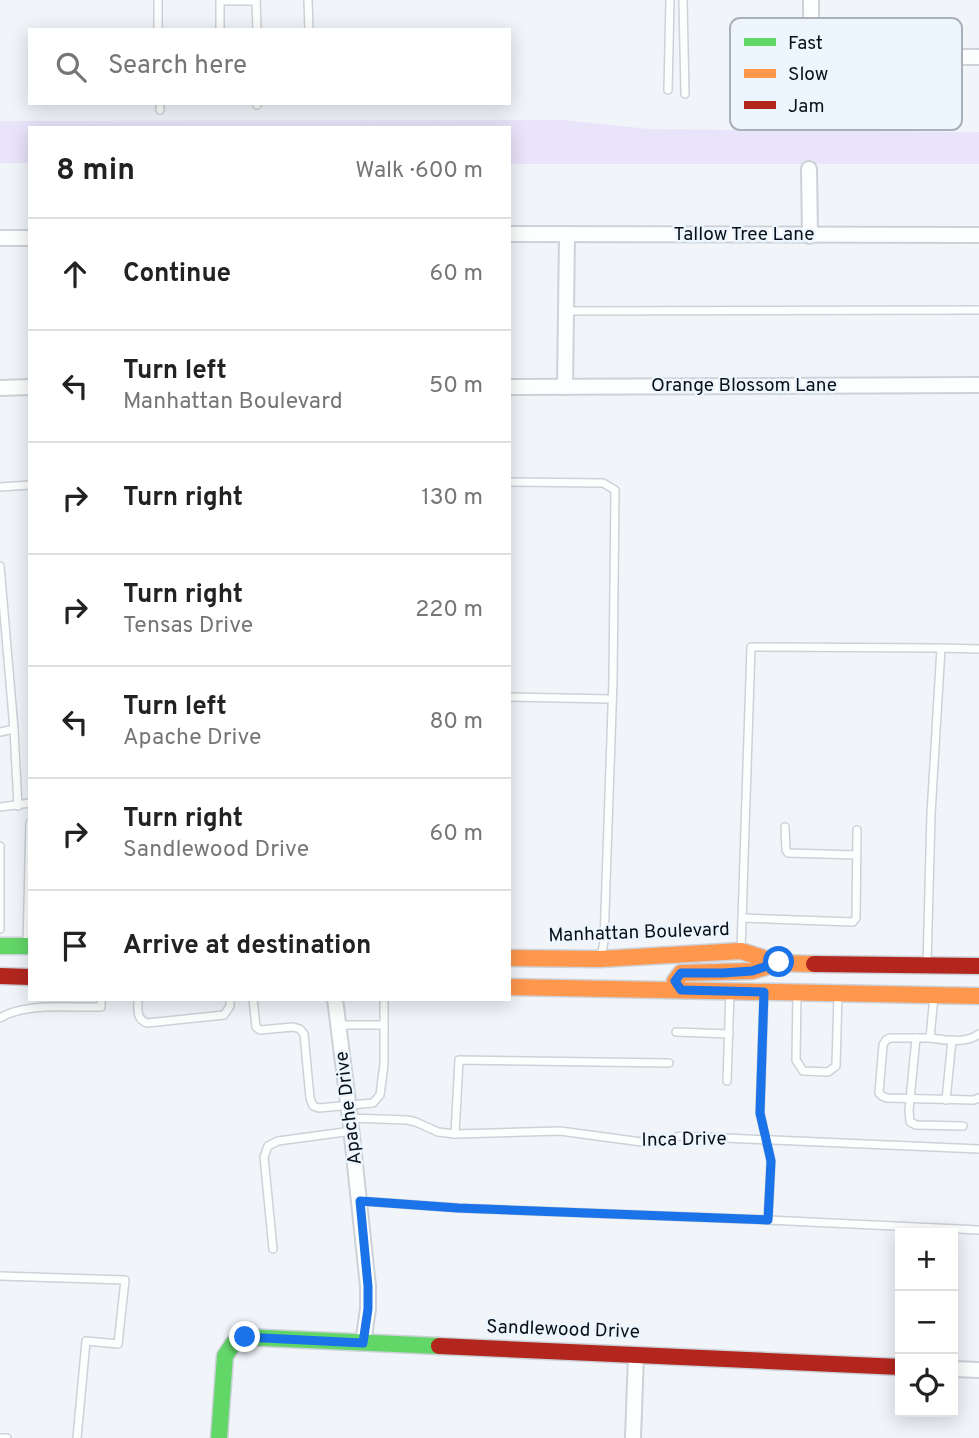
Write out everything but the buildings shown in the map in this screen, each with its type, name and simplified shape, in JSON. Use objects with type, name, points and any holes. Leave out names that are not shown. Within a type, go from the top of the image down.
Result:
[{"type":"street","points":[[811,0],[811,18]]},
{"type":"street","points":[[809,169],[810,236]]},
{"type":"street","name":"Tallow Tree Lane","points":[[511,234],[979,235]]},
{"type":"street","points":[[565,387],[567,234]]},
{"type":"street","points":[[0,238],[28,238]]},
{"type":"street","name":"Orange Blossom Lane","points":[[511,387],[979,385]]},
{"type":"street","points":[[0,388],[28,387]]},
{"type":"street","points":[[0,946],[28,946]]},
{"type":"street","name":"Manhattan Boulevard","points":[[511,958],[600,959],[741,951],[779,962],[979,966]]},
{"type":"street","points":[[511,981],[586,979],[599,972],[600,959]]},
{"type":"street","points":[[681,990],[675,981],[681,973],[752,971],[779,962]]},
{"type":"street","points":[[927,965],[934,995]]},
{"type":"street","points":[[0,976],[28,977]]},
{"type":"street","points":[[511,987],[979,996]]},
{"type":"street","name":"Apache Drive","points":[[335,1001],[368,1286],[363,1343]]},
{"type":"street","name":"Sandlewood Drive","points":[[219,1438],[223,1363],[228,1350],[237,1340],[245,1337],[895,1367]]},
{"type":"street","points":[[633,1438],[636,1355]]},
{"type":"street","points":[[958,1369],[979,1370]]},
{"type":"lane","points":[[158,0],[158,28]]},
{"type":"lane","points":[[308,0],[309,28]]},
{"type":"lane","points":[[668,90],[670,0]]},
{"type":"lane","points":[[683,0],[685,94]]},
{"type":"lane","points":[[220,28],[220,1],[256,1],[257,28]]},
{"type":"lane","points":[[566,311],[979,310]]},
{"type":"lane","points":[[511,482],[603,483],[615,490],[612,699],[604,941],[600,959]]},
{"type":"lane","points":[[0,487],[28,485]]},
{"type":"lane","points":[[0,566],[19,806]]},
{"type":"lane","points":[[741,951],[751,647],[979,649]]},
{"type":"lane","points":[[927,965],[931,814],[941,648]]},
{"type":"lane","points":[[511,697],[612,699]]},
{"type":"lane","points":[[0,732],[14,729]]},
{"type":"lane","points":[[0,807],[28,804]]},
{"type":"lane","points":[[785,827],[788,853],[856,855]]},
{"type":"lane","points":[[742,918],[853,922],[856,918],[857,830]]},
{"type":"lane","points":[[0,846],[0,929]]},
{"type":"lane","points":[[727,1081],[730,991]]},
{"type":"lane","points":[[764,992],[760,1113],[771,1161],[768,1220]]},
{"type":"lane","points":[[797,993],[796,1060],[803,1071],[828,1072],[836,1066],[838,993]]},
{"type":"lane","points":[[930,1038],[934,995]]},
{"type":"lane","points":[[0,1018],[11,1011],[37,1008],[101,1007],[101,1001]]},
{"type":"lane","points":[[138,1001],[138,1017],[147,1023],[224,1015],[230,1001]]},
{"type":"lane","points":[[253,1001],[256,1027],[260,1030],[293,1027],[304,1034],[313,1106],[350,1118]]},
{"type":"lane","points":[[273,1249],[264,1157],[268,1146],[350,1118],[380,1095],[384,1064],[384,1001]]},
{"type":"lane","points":[[338,1025],[384,1025]]},
{"type":"lane","points":[[677,1032],[729,1034]]},
{"type":"lane","points":[[979,1034],[974,1038],[953,1040],[886,1040],[883,1045],[879,1093],[887,1098],[979,1098]]},
{"type":"lane","points":[[916,1038],[910,1122],[916,1125],[963,1126]]},
{"type":"lane","points":[[946,1100],[953,1040]]},
{"type":"lane","points":[[455,1134],[459,1060],[669,1063]]},
{"type":"lane","name":"Inca Drive","points":[[350,1118],[407,1120],[438,1132],[455,1134],[560,1131],[649,1143],[680,1136],[979,1149]]},
{"type":"lane","points":[[360,1201],[458,1208],[979,1230]]},
{"type":"lane","points":[[0,1276],[125,1280],[118,1343],[86,1341],[77,1438]]},
{"type":"lane","points":[[0,1438],[7,1438]]},
{"type":"shaded area","points":[[564,120],[649,129],[979,132],[979,164],[511,164],[511,126],[28,126],[28,163],[0,163],[0,121]]},
{"type":"traffic: fast","points":[[0,946],[28,946]]},
{"type":"traffic: fast","points":[[219,1438],[225,1356],[233,1344],[245,1337],[439,1346]]},
{"type":"traffic: slow","points":[[511,958],[600,959],[741,951],[779,963],[814,964]]},
{"type":"traffic: slow","points":[[681,990],[675,981],[681,973],[752,971],[779,963]]},
{"type":"traffic: slow","points":[[511,987],[979,996]]},
{"type":"traffic: jam","points":[[814,964],[979,966]]},
{"type":"traffic: jam","points":[[0,976],[28,977]]},
{"type":"traffic: jam","points":[[439,1346],[895,1367]]},
{"type":"route","points":[[245,1337],[363,1343],[368,1286],[360,1201],[458,1208],[768,1220],[771,1161],[760,1113],[764,992],[681,990],[675,981],[681,973],[752,971],[779,962]]}]
